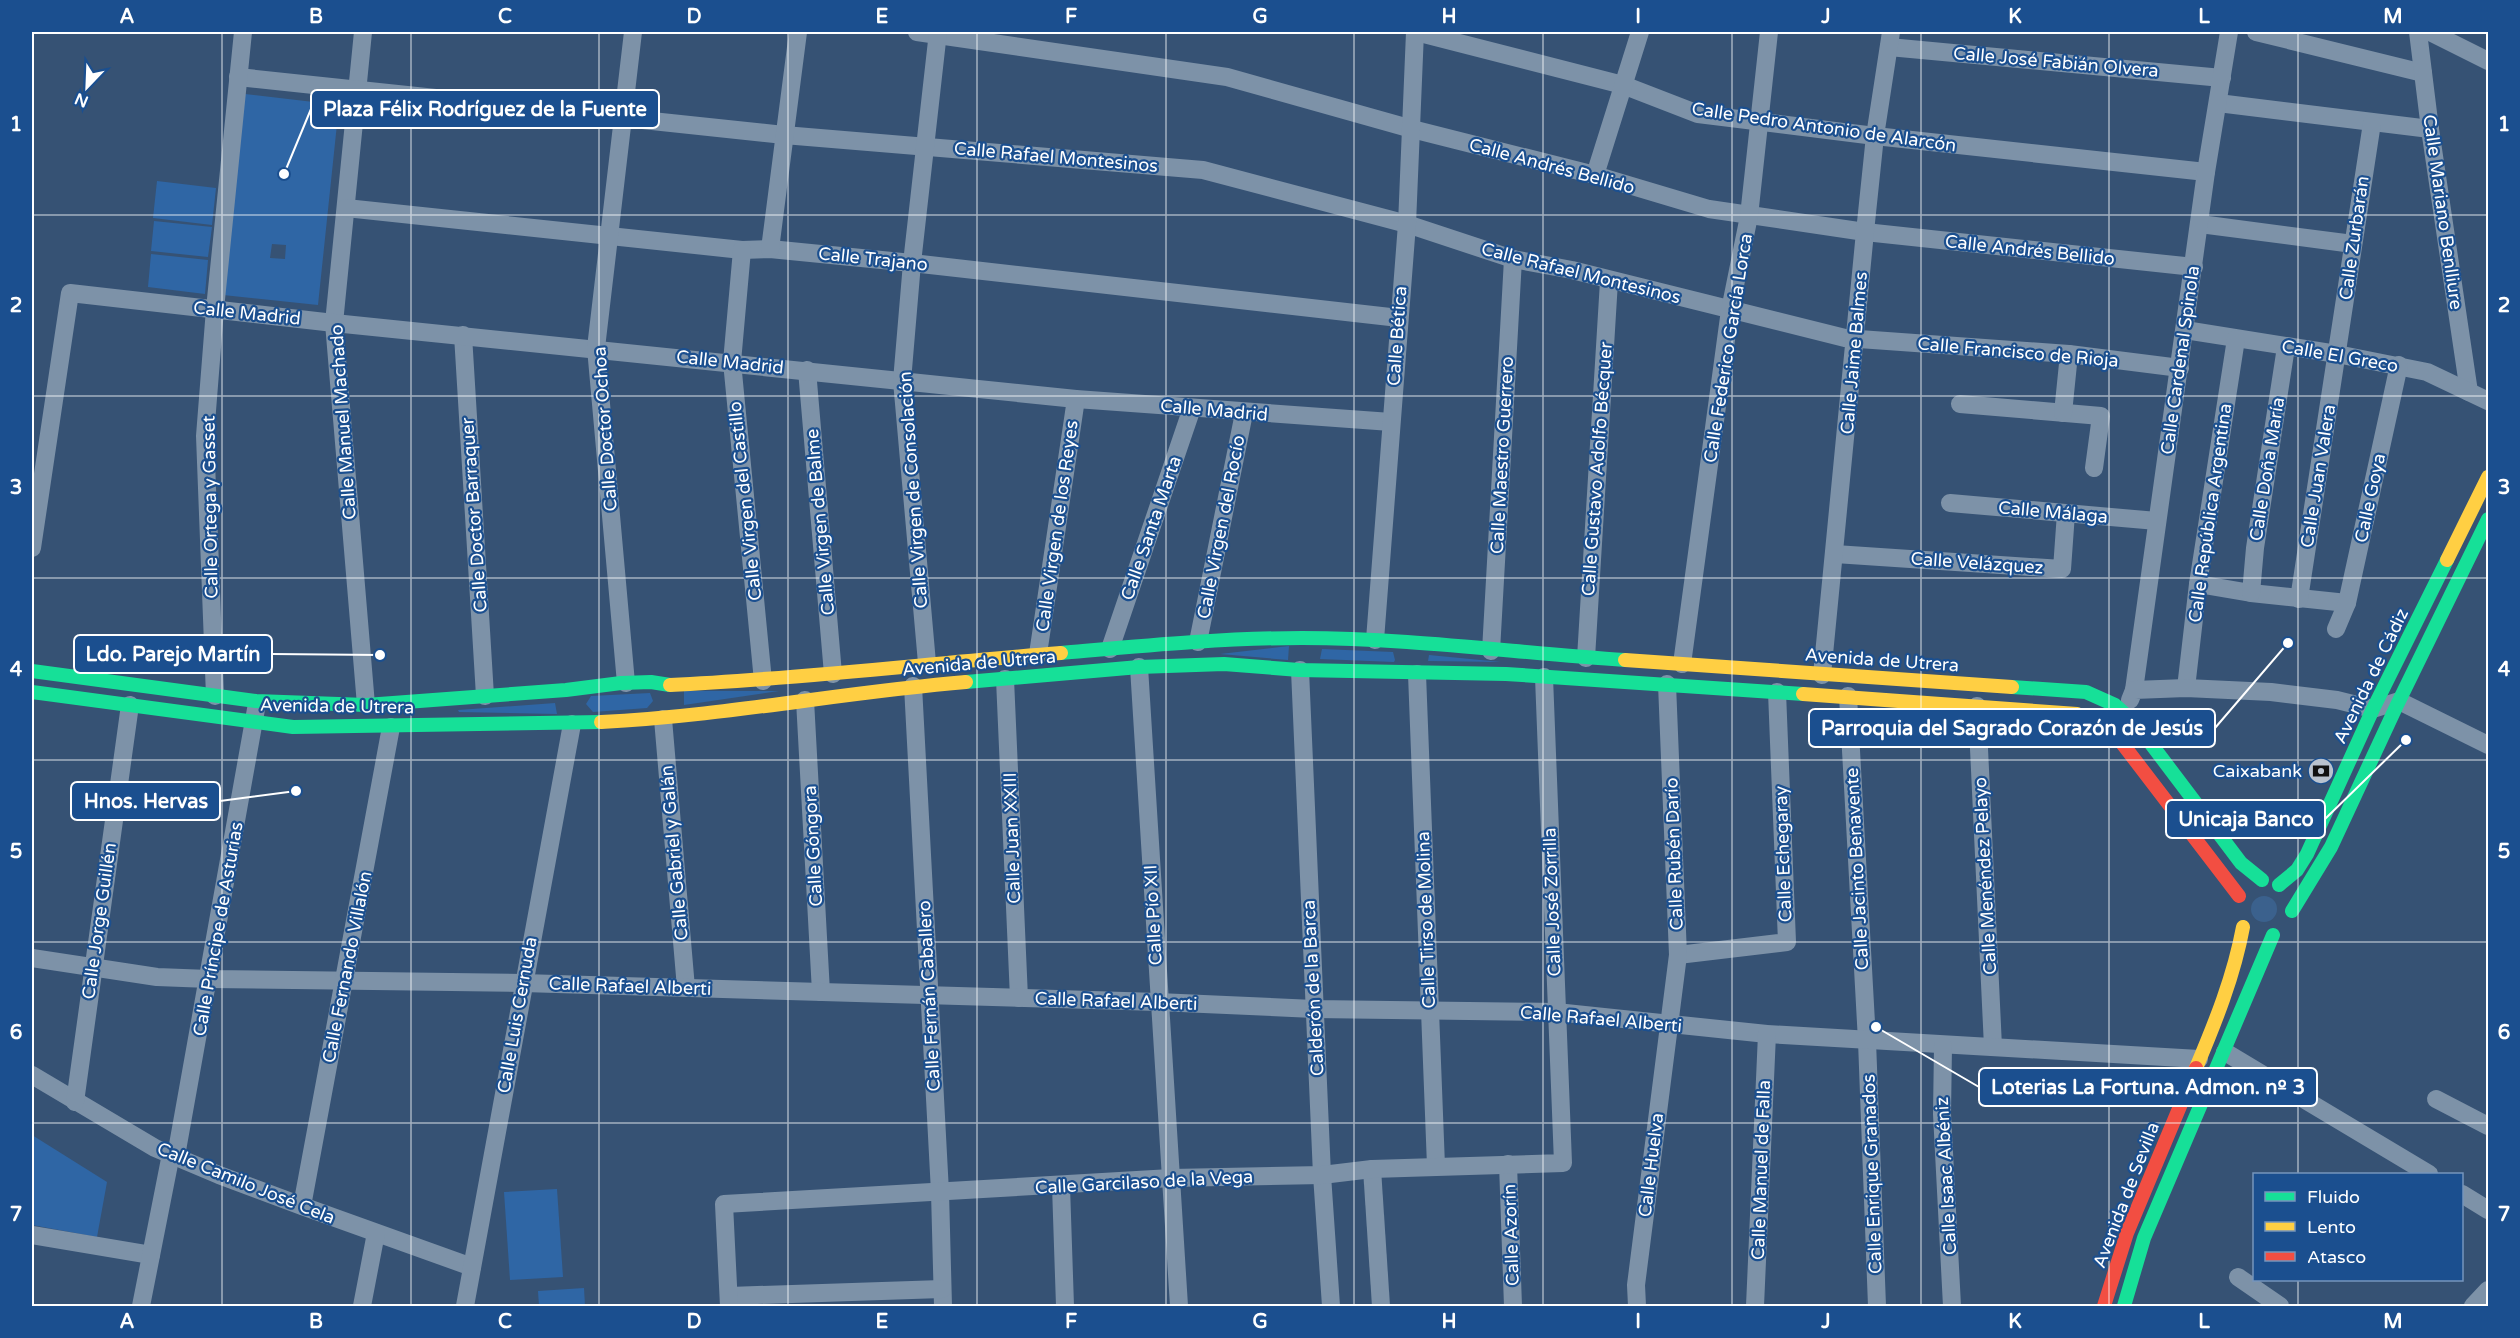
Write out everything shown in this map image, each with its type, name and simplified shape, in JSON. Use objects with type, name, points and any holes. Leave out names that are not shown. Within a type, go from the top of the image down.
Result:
[{"type":"street","name":"Calle Ortega y Gasset","points":[[215,696],[205,436],[215,309],[243,32]]},
{"type":"street","name":"Calle Manuel Machado","points":[[363,32],[334,323],[366,705]]},
{"type":"street","name":"Calle Doctor Ochoa","points":[[626,683],[596,348],[633,32]]},
{"type":"street","points":[[770,249],[798,32]]},
{"type":"street","name":"Calle Andrés Bellido","points":[[917,32],[938,33],[1227,77],[1412,129],[1595,175],[1698,206],[1749,216],[1864,232],[2194,267]]},
{"type":"street","name":"Calle Pedro Antonio de Alarcón","points":[[1416,32],[1623,85],[1698,114],[2206,172]]},
{"type":"street","name":"Calle Bética","points":[[1375,640],[1407,224],[1416,32]]},
{"type":"street","points":[[1595,175],[1640,32]]},
{"type":"street","name":"Calle Federico García Lorca","points":[[1682,664],[1730,310],[1749,216],[1769,32]]},
{"type":"street","name":"Calle Cardenal Spinola","points":[[2124,712],[2134,690],[2206,172],[2229,32]]},
{"type":"street","points":[[2256,32],[2423,73]]},
{"type":"street","name":"Calle Mariano Benlliure","points":[[2418,32],[2469,392]]},
{"type":"street","points":[[2430,32],[2488,61]]},
{"type":"street","name":"Calle Virgen de Consolación","points":[[927,663],[902,381],[912,263],[938,33]]},
{"type":"street","name":"Calle José Fabián Olvera","points":[[1890,39],[2222,78]]},
{"type":"street","name":"Calle Jaime Balmes","points":[[1822,675],[1864,232],[1875,136],[1890,39]]},
{"type":"street","name":"Calle Rafael Montesinos","points":[[238,77],[784,135],[1203,170],[1407,224],[1513,259],[1572,270],[1609,281],[1855,339]]},
{"type":"street","points":[[2218,103],[2430,129]]},
{"type":"street","name":"Calle Zurbarán","points":[[2337,354],[2372,123]]},
{"type":"street","name":"Calle Trajano","points":[[346,208],[742,250],[770,249],[912,263],[1398,318]]},
{"type":"street","points":[[2200,224],[2353,244]]},
{"type":"street","name":"Calle Virgen del Castillo","points":[[742,250],[732,362],[763,681]]},
{"type":"street","name":"Calle Maestro Guerrero","points":[[1491,651],[1513,259]]},
{"type":"street","name":"Calle Gustavo Adolfo Bécquer","points":[[1586,658],[1609,281]]},
{"type":"street","name":"Calle Madrid","points":[[32,548],[70,293],[334,323],[596,348],[1076,399],[1391,422]]},
{"type":"street","name":"Calle El Greco","points":[[2185,330],[2399,365],[2427,372],[2488,401]]},
{"type":"street","name":"Calle Doctor Barraquer","points":[[463,335],[485,696]]},
{"type":"street","name":"Calle Francisco de Rioja","points":[[1855,339],[2069,354],[2180,368]]},
{"type":"street","name":"Calle República Argentina","points":[[2186,688],[2198,584],[2236,339]]},
{"type":"street","name":"Calle Doña María","points":[[2251,593],[2255,548],[2286,347]]},
{"type":"street","points":[[2062,413],[2069,354]]},
{"type":"street","name":"Calle Juan Valera","points":[[2299,599],[2337,354]]},
{"type":"street","name":"Calle Goya","points":[[2336,629],[2347,603],[2399,365]]},
{"type":"street","name":"Calle Virgen de Balme","points":[[807,370],[833,674]]},
{"type":"street","name":"Calle Virgen de los Reyes","points":[[1038,654],[1076,399]]},
{"type":"street","points":[[1960,404],[2101,416],[2094,468]]},
{"type":"street","name":"Calle Santa Marta","points":[[1110,649],[1192,408]]},
{"type":"street","name":"Calle Virgen del Rocío","points":[[1198,642],[1244,413]]},
{"type":"street","name":"Avenida de Cádiz","points":[[2279,885],[2297,870],[2307,854],[2373,709],[2488,477]]},
{"type":"street","name":"Calle Málaga","points":[[1950,503],[2157,521]]},
{"type":"street","name":"Calle Velázquez","points":[[1835,554],[2064,578],[2066,513]]},
{"type":"street","name":"Avenida de Cádiz","points":[[2292,911],[2309,888],[2331,846],[2398,701],[2488,519]]},
{"type":"street","points":[[2198,584],[2251,593],[2347,603]]},
{"type":"street","name":"Avenida de Utrera","points":[[32,692],[293,727],[572,724],[664,719],[913,686],[1139,667],[1224,664],[1299,656],[1375,640],[1586,658],[2086,692],[2110,702],[2136,724],[2241,863],[2262,880]]},
{"type":"street","name":"Avenida de Utrera","points":[[32,671],[256,701],[366,705],[566,690],[626,683],[664,682],[674,695],[763,681],[927,663],[1198,642],[1299,656]]},
{"type":"street","points":[[1414,642],[1424,655],[1417,674]]},
{"type":"street","points":[[1299,656],[1417,674],[1544,677],[1667,684],[2077,714],[2112,731],[2124,744],[2239,912],[2257,936],[2281,930],[2292,911],[2289,896],[2279,885],[2262,880],[2248,885],[2239,912]]},
{"type":"street","name":"Calderón de la Barca","points":[[1299,656],[1322,1175],[1331,1306]]},
{"type":"street","name":"Calle Pío XII","points":[[1139,667],[1158,1002],[1179,1306]]},
{"type":"street","name":"Calle Tirso de Molina","points":[[1417,674],[1436,1166]]},
{"type":"street","name":"Calle José Zorrilla","points":[[1544,677],[1563,1162]]},
{"type":"street","name":"Calle Juan XXIII","points":[[1005,678],[1019,998]]},
{"type":"street","name":"Calle Rubén Darío","points":[[1667,684],[1678,955],[1669,1023]]},
{"type":"street","name":"Calle Fernán Caballero","points":[[913,686],[940,1192],[943,1298]]},
{"type":"street","points":[[2134,690],[2186,688],[2271,692],[2337,700],[2373,709],[2398,701],[2488,746]]},
{"type":"street","points":[[566,690],[561,706],[564,717],[572,724]]},
{"type":"street","name":"Calle Echegaray","points":[[1678,955],[1787,942],[1777,692]]},
{"type":"street","points":[[664,719],[672,713],[674,695]]},
{"type":"street","name":"Calle Jacinto Benavente","points":[[1848,696],[1867,1041]]},
{"type":"street","name":"Calle Góngora","points":[[805,700],[821,992]]},
{"type":"street","name":"Calle Príncipe de Asturias","points":[[141,1306],[209,979],[256,701]]},
{"type":"street","name":"Calle Jorge Guillén","points":[[75,1102],[130,705]]},
{"type":"street","name":"Calle Menéndez Pelayo","points":[[1977,706],[1993,1047]]},
{"type":"street","name":"Calle Gabriel y Galán","points":[[664,719],[686,988]]},
{"type":"street","name":"Calle Luis Cernuda","points":[[465,1306],[572,724]]},
{"type":"street","name":"Calle Fernando Villalón","points":[[302,1206],[392,727]]},
{"type":"street","name":"Avenida de Sevilla","points":[[2104,1306],[2127,1233],[2199,1059],[2230,976],[2239,912]]},
{"type":"street","name":"Avenida de Sevilla","points":[[2124,1306],[2144,1238],[2224,1052],[2281,930]]},
{"type":"street","name":"Calle Rafael Alberti","points":[[32,958],[157,977],[209,979],[523,983],[1158,1002],[1314,1009],[1556,1012],[1767,1034],[1943,1046],[2199,1059]]},
{"type":"street","name":"Calle Huelva","points":[[1637,1306],[1636,1286],[1669,1023]]},
{"type":"street","name":"Calle Manuel de Falla","points":[[1755,1306],[1767,1034]]},
{"type":"street","name":"Calle Enrique Granados","points":[[1867,1041],[1877,1306]]},
{"type":"street","name":"Calle Isaac Albéniz","points":[[1943,1046],[1942,1114],[1952,1306]]},
{"type":"street","points":[[2224,1052],[2427,1173]]},
{"type":"street","name":"Calle Camilo José Cela","points":[[32,1075],[155,1148],[302,1206],[472,1267]]},
{"type":"street","points":[[2436,1099],[2488,1126]]},
{"type":"street","name":"Calle Garcilaso de la Vega","points":[[729,1301],[724,1204],[1171,1178],[1322,1175],[1372,1169],[1563,1162]]},
{"type":"street","name":"Calle Azorín","points":[[1508,1164],[1513,1306]]},
{"type":"street","points":[[1372,1169],[1381,1306]]},
{"type":"street","points":[[1060,1186],[1065,1306]]},
{"type":"street","points":[[2463,1195],[2488,1210]]},
{"type":"street","points":[[363,1306],[376,1233]]},
{"type":"street","points":[[32,1235],[151,1255]]},
{"type":"street","points":[[2238,1277],[2279,1306]]},
{"type":"street","points":[[2473,1306],[2488,1290]]},
{"type":"street","points":[[729,1301],[943,1298]]},
{"type":"shaded area","points":[[245,94],[339,105],[318,305],[223,295]],"holes":[[[272,244],[286,245],[285,259],[270,258]]]},
{"type":"shaded area","points":[[157,181],[216,188],[212,225],[153,218]]},
{"type":"shaded area","points":[[154,221],[212,227],[208,257],[151,251]]},
{"type":"shaded area","points":[[151,254],[208,260],[205,294],[148,287]]},
{"type":"shaded area","points":[[1289,646],[1288,660],[1220,654]]},
{"type":"shaded area","points":[[1322,649],[1393,652],[1395,660],[1394,662],[1320,659]]},
{"type":"shaded area","points":[[1429,655],[1501,662],[1428,661]]},
{"type":"shaded area","points":[[684,691],[779,691],[684,705]]},
{"type":"shaded area","points":[[650,693],[653,701],[647,708],[593,712],[586,704],[591,696]]},
{"type":"shaded area","points":[[555,703],[557,714],[459,712],[458,710]]},
{"type":"shaded area","points":[[2264,896],[2273,900],[2277,909],[2273,918],[2264,922],[2255,918],[2251,909],[2255,900]]},
{"type":"shaded area","points":[[32,1135],[107,1182],[97,1237],[32,1225]]},
{"type":"shaded area","points":[[557,1189],[563,1277],[510,1280],[504,1192]]},
{"type":"shaded area","points":[[584,1288],[585,1306],[539,1306],[538,1291]]},
{"type":"traffic: fast","points":[[2292,911],[2331,847],[2488,519]]},
{"type":"traffic: fast","points":[[2279,885],[2297,870],[2307,854],[2373,709],[2447,560]]},
{"type":"traffic: fast","points":[[1061,653],[1212,641],[1302,638],[1423,643],[1625,660]]},
{"type":"traffic: fast","points":[[966,682],[1139,667],[1224,664],[1299,670],[1506,674],[1803,694]]},
{"type":"traffic: fast","points":[[32,671],[256,701],[366,705],[566,690],[621,683],[651,682],[670,685]]},
{"type":"traffic: fast","points":[[2012,687],[2086,692],[2115,705],[2136,724],[2241,863],[2262,880]]},
{"type":"traffic: fast","points":[[32,692],[293,727],[601,722]]},
{"type":"traffic: fast","points":[[2124,1306],[2144,1238],[2273,935]]},
{"type":"traffic: slow","points":[[2447,560],[2488,477]]},
{"type":"traffic: slow","points":[[670,685],[817,675],[1061,653]]},
{"type":"traffic: slow","points":[[1625,660],[2012,687]]},
{"type":"traffic: slow","points":[[601,722],[693,715],[966,682]]},
{"type":"traffic: slow","points":[[1803,694],[2077,714],[2115,734]]},
{"type":"traffic: slow","points":[[2196,1068],[2217,1017],[2243,927]]},
{"type":"traffic: jam","points":[[2115,734],[2239,896]]},
{"type":"traffic: jam","points":[[2104,1306],[2127,1233],[2196,1068]]},
{"type":"place","name":"Plaza Félix Rodríguez de la Fuente","points":[[284,174]]},
{"type":"place","name":"Parroquia del Sagrado Corazón de Jesús","points":[[2288,643]]},
{"type":"place","name":"Ldo. Parejo Martín","points":[[380,655]]},
{"type":"place","name":"Unicaja Banco","points":[[2406,740]]},
{"type":"place","name":"Caixabank","points":[[2321,771]]},
{"type":"place","name":"Hnos. Hervas","points":[[296,791]]},
{"type":"place","name":"Loterias La Fortuna. Admon. nº 3","points":[[1876,1027]]}]
